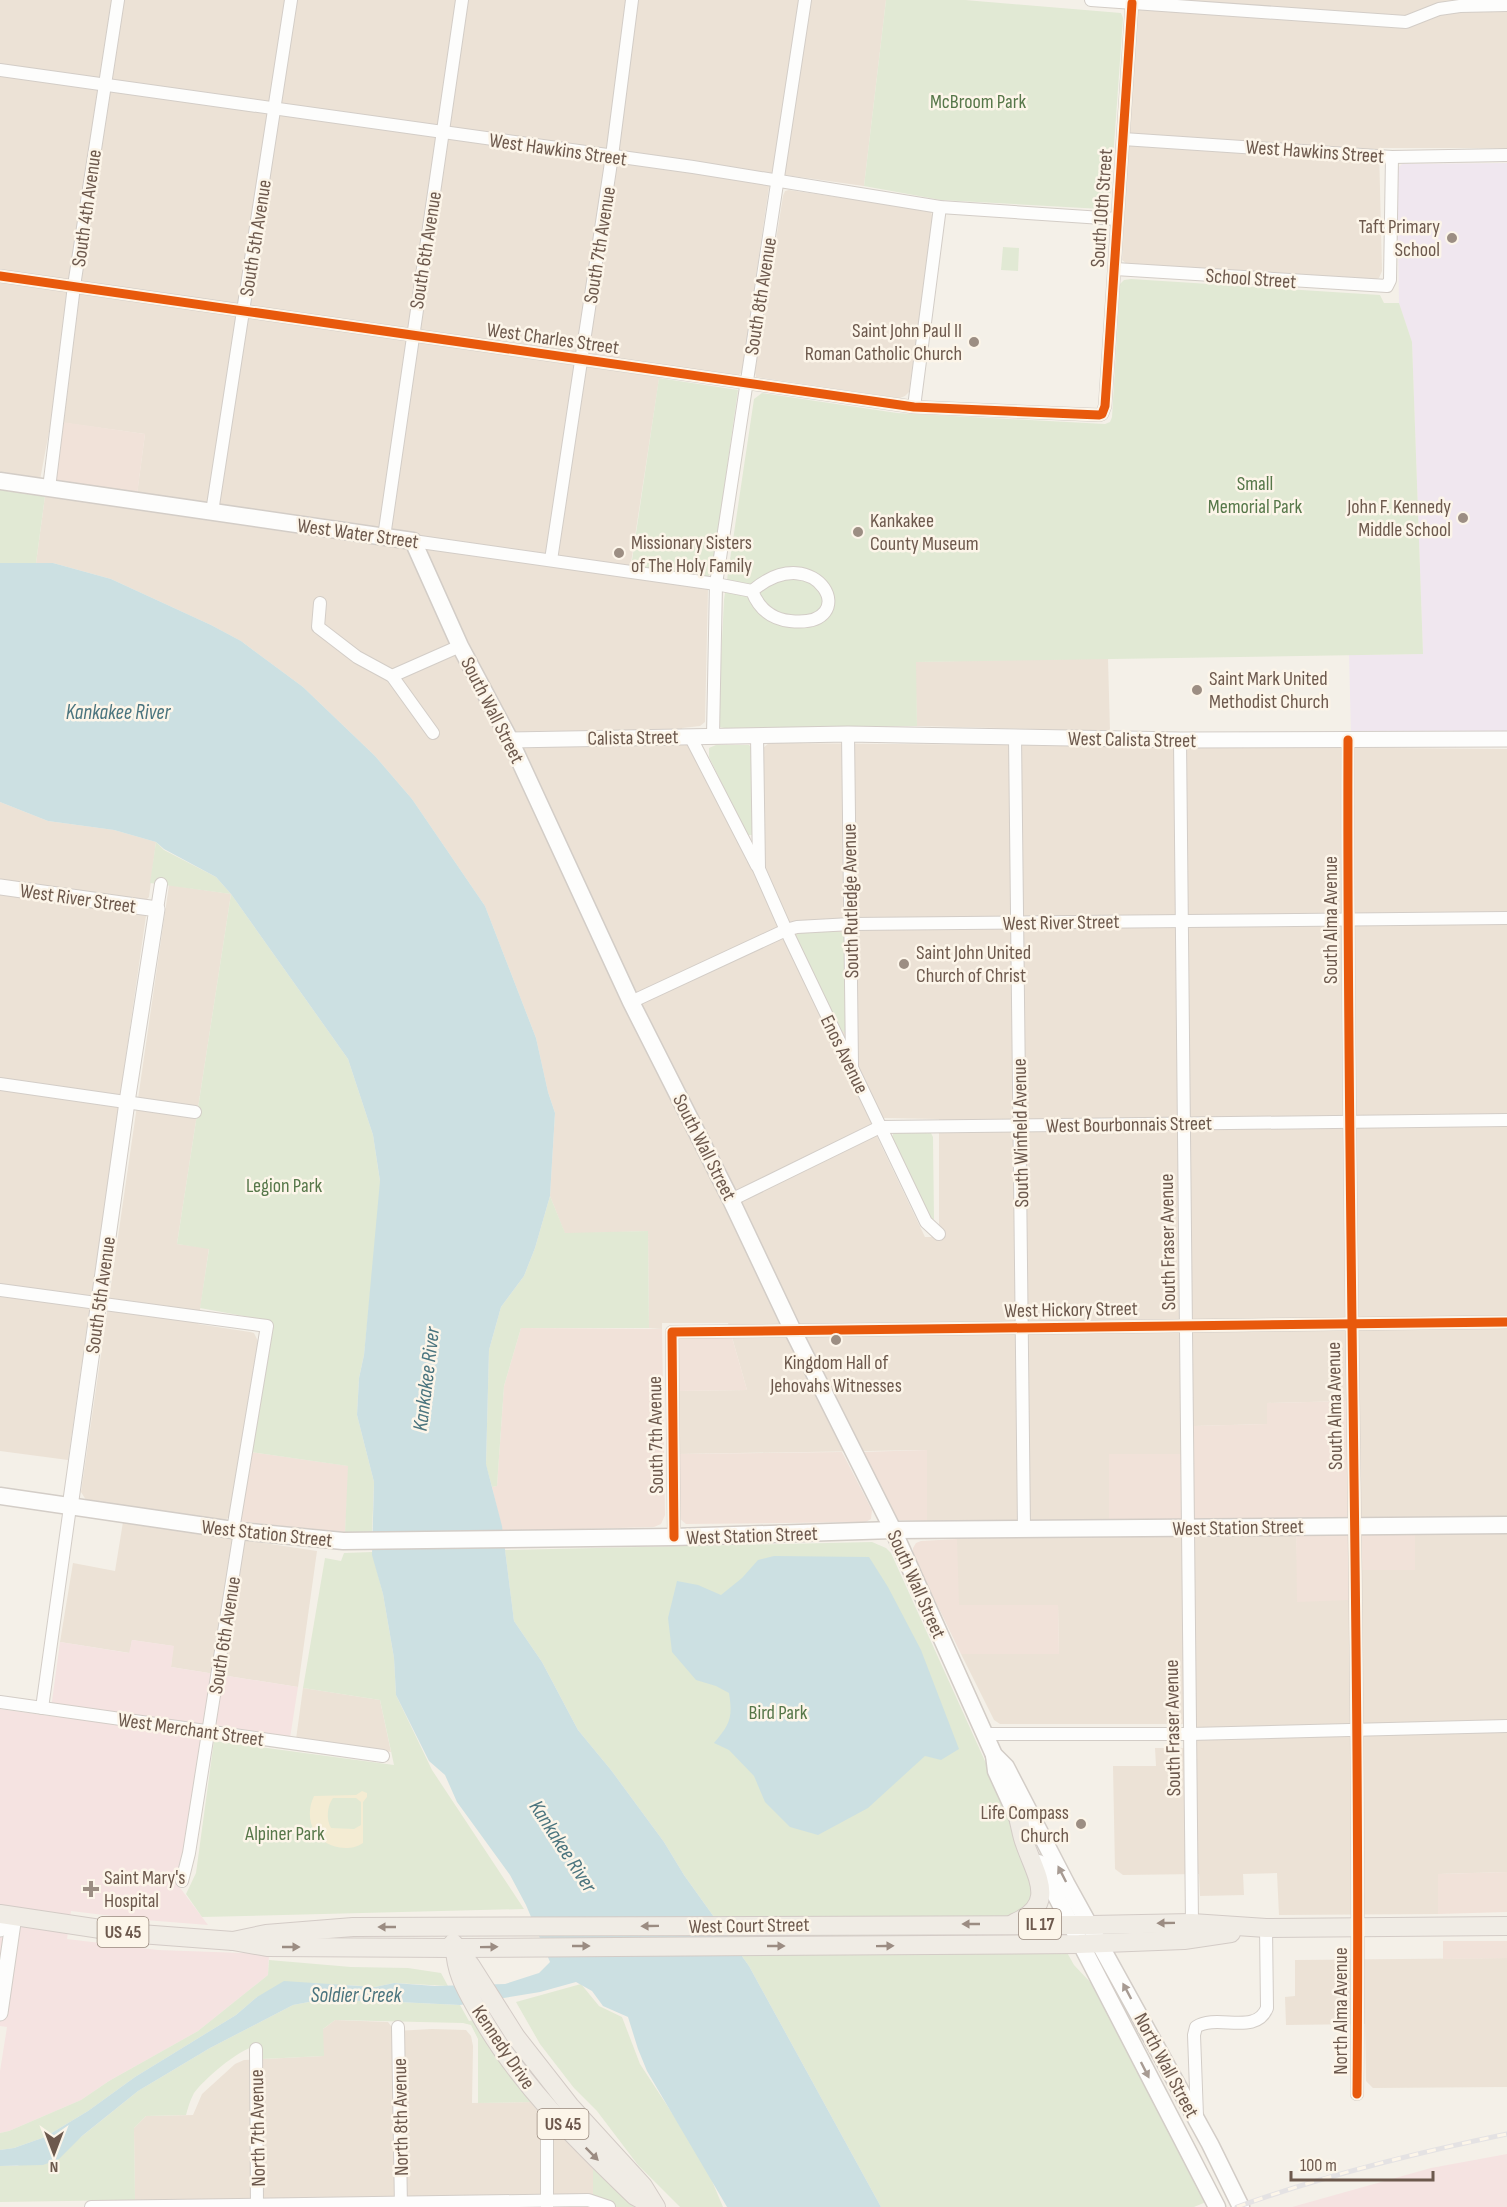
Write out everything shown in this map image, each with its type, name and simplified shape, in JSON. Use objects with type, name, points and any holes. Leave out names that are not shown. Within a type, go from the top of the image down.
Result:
[{"type":"main road","name":"West Water Street","points":[[0,482],[413,541]]},
{"type":"main road","name":"South Wall Street","points":[[413,541],[460,646],[510,740],[631,1002],[893,1530],[994,1755],[996,1771],[1069,1924]]},
{"type":"main road","name":"West Station Street","points":[[0,1496],[237,1531],[343,1541],[674,1537],[893,1530],[1507,1525]]},
{"type":"main road","name":"South Wall Street","points":[[994,1755],[1006,1767],[1091,1925]]},
{"type":"main road","points":[[1011,1924],[1031,1914],[1041,1898],[1040,1882],[1024,1842],[1019,1821]]},
{"type":"main road","name":"West Court Street","points":[[4,1919],[127,1933],[233,1941],[267,1947],[461,1960],[522,1946],[827,1947],[1079,1944],[1184,1940],[1266,1928]]},
{"type":"main road","name":"West Court Street","points":[[233,1941],[266,1934],[353,1927],[1192,1923],[1266,1928],[1507,1926]]},
{"type":"main road","name":"North Wall Street","points":[[1069,1924],[1217,2207]]},
{"type":"main road","name":"North Wall Street","points":[[1091,1925],[1197,2120],[1241,2207]]},
{"type":"main road","name":"Kennedy Drive","points":[[446,1927],[488,2028],[515,2068],[566,2127],[635,2196],[654,2207]]},
{"type":"main road","name":"Kennedy Drive","points":[[461,1960],[555,2088],[643,2186],[654,2207]]},
{"type":"street","name":"South 4th Avenue","points":[[49,488],[74,286],[118,0]]},
{"type":"street","name":"South 5th Avenue","points":[[212,512],[291,0]]},
{"type":"street","name":"South 6th Avenue","points":[[384,537],[462,0]]},
{"type":"street","name":"South 7th Avenue","points":[[550,560],[612,156],[632,0]]},
{"type":"street","name":"South 8th Avenue","points":[[713,735],[716,584],[805,0]]},
{"type":"street","points":[[1091,0],[1406,22],[1460,3],[1507,5]]},
{"type":"street","name":"South 10th Street","points":[[1102,414],[1105,406],[1115,269],[1132,3]]},
{"type":"street","name":"West Hawkins Street","points":[[0,70],[778,180],[940,207],[1117,219]]},
{"type":"street","name":"West Hawkins Street","points":[[1123,139],[1392,157],[1507,155]]},
{"type":"street","name":"School Street","points":[[1115,269],[1387,286],[1390,280],[1392,157]]},
{"type":"street","points":[[914,407],[940,207]]},
{"type":"street","name":"West Charles Street","points":[[0,276],[914,407],[1095,416],[1102,414]]},
{"type":"street","name":"West Water Street","points":[[413,541],[752,591]]},
{"type":"street","points":[[779,574],[812,577],[824,586],[828,606],[817,620],[788,621],[778,619],[764,611],[752,591],[779,574]]},
{"type":"street","points":[[320,603],[318,627],[357,657],[392,676],[433,734]]},
{"type":"street","points":[[392,676],[460,646]]},
{"type":"street","name":"West Calista Street","points":[[757,735],[848,734],[1180,740],[1507,739]]},
{"type":"street","name":"South Rutledge Avenue","points":[[848,734],[852,1069]]},
{"type":"street","name":"Calista Street","points":[[510,740],[757,735]]},
{"type":"street","name":"Enos Avenue","points":[[757,735],[759,869]]},
{"type":"street","name":"Enos Avenue","points":[[690,736],[759,869],[926,1222],[939,1234]]},
{"type":"street","name":"South Winfield Avenue","points":[[1015,736],[1024,1529]]},
{"type":"street","name":"South Fraser Avenue","points":[[1180,740],[1192,1923]]},
{"type":"street","name":"South Alma Avenue","points":[[1348,740],[1347,919],[1358,1729],[1358,1928]]},
{"type":"street","name":"South 5th Avenue","points":[[42,1708],[127,1102],[161,884]]},
{"type":"street","name":"West River Street","points":[[0,887],[157,909]]},
{"type":"street","name":"West River Street","points":[[631,1002],[797,927],[850,924],[1507,918]]},
{"type":"street","points":[[0,1084],[195,1112]]},
{"type":"street","name":"West Bourbonnais Street","points":[[731,1200],[880,1127],[1507,1120]]},
{"type":"street","points":[[0,1290],[99,1303]]},
{"type":"street","name":"South 6th Avenue","points":[[99,1303],[267,1326],[208,1731],[182,1881]]},
{"type":"street","name":"West Hickory Street","points":[[672,1332],[1507,1322]]},
{"type":"street","name":"South 7th Avenue","points":[[672,1332],[674,1537]]},
{"type":"street","name":"West Merchant Street","points":[[0,1702],[383,1756]]},
{"type":"street","points":[[984,1734],[1190,1734],[1507,1726]]},
{"type":"street","points":[[0,2013],[4,1919]]},
{"type":"street","points":[[1197,2120],[1194,2035],[1196,2027],[1204,2022],[1256,2022],[1264,2015],[1267,2008],[1266,1928]]},
{"type":"street","name":"North Alma Avenue","points":[[1357,2094],[1358,1928]]},
{"type":"street","name":"North 8th Avenue","points":[[398,2027],[401,2205]]},
{"type":"street","name":"North 7th Avenue","points":[[256,2049],[258,2206]]},
{"type":"street","points":[[547,2126],[547,2204]]},
{"type":"street","points":[[91,2207],[547,2204],[588,2200],[608,2206]]},
{"type":"shaded area","points":[[0,0],[886,0],[864,186],[771,173],[742,372],[738,376],[661,366],[629,576],[702,586],[708,589],[705,722],[700,726],[682,728],[747,862],[765,862],[763,748],[769,743],[1507,749],[1507,1872],[1438,1874],[1438,1914],[1279,1915],[1277,1873],[1243,1874],[1244,1895],[1200,1896],[1199,1874],[1123,1875],[1115,1869],[1113,1766],[1156,1766],[1155,1748],[1197,1748],[1197,1724],[1000,1724],[994,1720],[961,1654],[1059,1654],[1058,1605],[958,1605],[956,1521],[927,1521],[926,1450],[678,1454],[678,1391],[747,1390],[728,1323],[662,1323],[662,1329],[649,1328],[648,1231],[565,1234],[550,1196],[555,1113],[536,1038],[485,906],[412,799],[375,756],[303,687],[241,641],[111,579],[53,563],[36,563],[45,496],[135,509],[145,434],[51,421],[40,480],[0,476]],"holes":[[[437,615],[456,616],[501,711],[487,716]],[[885,1118],[939,1119],[939,1237],[925,1237],[871,1124]],[[1346,1401],[1348,1535],[1414,1534],[1349,1570],[1298,1602],[1296,1518],[1109,1520],[1194,1454],[1194,1426],[1267,1424],[1267,1403]]]},
{"type":"shaded area","points":[[1137,0],[1507,0],[1507,148],[1379,148],[1382,271],[1379,278],[1374,280],[1127,264],[1122,260]]},
{"type":"shaded area","name":"John F. Kennedy Middle School","points":[[1507,163],[1507,732],[1351,733],[1349,655],[1423,654],[1412,342],[1399,303],[1397,169],[1402,164]]},
{"type":"shaded area","points":[[785,191],[931,211],[933,220],[909,392],[905,396],[900,398],[756,377],[783,196]]},
{"type":"shaded area","points":[[62,422],[145,434],[137,495],[56,482]]},
{"type":"shaded area","points":[[1108,658],[1110,731],[917,726],[915,662]]},
{"type":"shaded area","points":[[0,802],[48,821],[114,830],[156,842],[149,897],[146,900],[0,881]]},
{"type":"shaded area","points":[[169,885],[231,894],[177,1244],[209,1248],[198,1324],[254,1333],[258,1341],[230,1516],[224,1521],[86,1500],[81,1492]]},
{"type":"shaded area","points":[[0,891],[145,913],[146,916],[68,1460],[0,1451]]},
{"type":"shaded area","points":[[521,1328],[662,1329],[665,1515],[661,1524],[654,1527],[503,1533],[492,1487],[497,1486],[504,1386]]},
{"type":"shaded area","points":[[731,1334],[747,1390],[678,1391],[679,1338]]},
{"type":"shaded area","points":[[1347,1401],[1348,1535],[1415,1534],[1415,1570],[1349,1570],[1349,1600],[1297,1602],[1296,1518],[1109,1521],[1109,1454],[1193,1454],[1193,1426],[1267,1424],[1267,1403]]},
{"type":"shaded area","points":[[927,1450],[927,1521],[898,1520],[894,1517],[861,1452]]},
{"type":"shaded area","points":[[250,1452],[349,1466],[345,1533],[238,1521]]},
{"type":"shaded area","points":[[842,1452],[872,1510],[871,1519],[866,1522],[686,1524],[679,1518],[678,1454]]},
{"type":"shaded area","points":[[123,1522],[317,1551],[298,1687],[171,1667],[173,1646],[132,1640],[130,1653],[60,1642],[73,1563],[115,1571]]},
{"type":"shaded area","points":[[957,1539],[959,1605],[1058,1605],[1059,1654],[961,1654],[913,1555],[913,1548],[921,1541]]},
{"type":"shaded area","name":"Saint Mary's Hospital","points":[[132,1640],[174,1646],[171,1667],[298,1687],[290,1738],[204,1725],[178,1885],[208,1925],[71,1911],[67,1939],[158,1950],[269,1954],[268,1975],[198,2031],[109,2081],[81,2100],[0,2133],[0,2071],[7,2027],[0,2026],[0,1709],[50,1716],[60,1642],[129,1653]]},
{"type":"shaded area","points":[[303,1688],[380,1700],[391,1752],[296,1739]]},
{"type":"shaded area","points":[[1507,1872],[1507,1912],[1438,1914],[1438,1874]]},
{"type":"shaded area","points":[[1443,1941],[1507,1941],[1507,1958],[1443,1959]]},
{"type":"shaded area","points":[[1507,1958],[1507,2087],[1373,2088],[1366,2081],[1365,2024],[1286,2025],[1285,1997],[1295,1996],[1295,1960]]},
{"type":"shaded area","points":[[335,2020],[388,2022],[395,2031],[466,2030],[471,2036],[473,2046],[472,2103],[534,2102],[593,2166],[601,2197],[615,2207],[135,2207],[134,2128],[146,2116],[193,2115],[202,2094],[235,2064],[244,2060],[323,2056],[323,2029]]},
{"type":"shaded area","points":[[1507,2154],[1507,2207],[1292,2207],[1431,2168]]},
{"type":"green space","name":"McBroom Park","points":[[886,0],[965,0],[1121,13],[1123,18],[1110,202],[1102,209],[941,200],[864,186]]},
{"type":"green space","points":[[1003,247],[1019,248],[1018,271],[1001,270]]},
{"type":"green space","name":"Small Memorial Park","points":[[1124,280],[1380,295],[1384,303],[1399,303],[1412,342],[1423,654],[916,662],[917,726],[720,727],[718,722],[724,600],[754,399],[762,393],[897,413],[1105,424],[1110,422],[1112,417],[1120,284]]},
{"type":"green space","points":[[659,378],[738,390],[712,573],[706,578],[631,567]]},
{"type":"green space","points":[[0,490],[45,496],[36,563],[0,563]]},
{"type":"green space","points":[[716,745],[749,745],[751,747],[753,835],[747,835],[709,757],[709,748]]},
{"type":"green space","points":[[156,842],[164,850],[216,877],[231,894],[150,883]]},
{"type":"green space","name":"Legion Park","points":[[231,894],[348,1059],[373,1135],[381,1188],[364,1355],[359,1378],[357,1415],[374,1482],[372,1535],[345,1533],[348,1466],[250,1452],[271,1321],[200,1308],[209,1249],[177,1244]]},
{"type":"green space","points":[[797,933],[847,934],[845,1033],[840,1029],[796,938]]},
{"type":"green space","points":[[930,1131],[933,1137],[934,1219],[931,1219],[892,1137],[894,1132]]},
{"type":"green space","points":[[550,1196],[565,1233],[648,1231],[649,1328],[521,1328],[504,1386],[497,1486],[492,1487],[486,1465],[489,1350],[501,1307],[524,1276],[535,1248]]},
{"type":"green space","name":"Bird Park","points":[[872,1542],[886,1548],[891,1553],[1008,1812],[1036,1897],[1074,1965],[1091,1983],[1206,2202],[1194,2207],[881,2207],[749,1966],[684,1875],[664,1842],[611,1770],[578,1730],[542,1662],[514,1621],[505,1550]]},
{"type":"green space","name":"Alpiner Park","points":[[372,1552],[383,1594],[394,1658],[396,1695],[432,1770],[524,1909],[202,1917],[186,1894],[196,1873],[214,1741],[394,1765],[380,1700],[303,1688],[325,1558],[341,1561],[344,1553]]},
{"type":"green space","points":[[269,1960],[351,1967],[408,1968],[441,1973],[448,1986],[394,1983],[375,1987],[348,1985],[257,1997],[236,2015],[135,2077],[88,2111],[45,2137],[14,2148],[0,2150],[0,2133],[81,2100],[109,2081],[198,2031],[268,1975]]},
{"type":"green space","points":[[581,1984],[599,2006],[622,2017],[640,2064],[704,2162],[723,2207],[680,2207],[638,2165],[597,2111],[574,2088],[540,2044],[516,2002]]},
{"type":"green space","points":[[314,2001],[460,2005],[469,2021],[473,2020],[491,2049],[534,2102],[478,2103],[478,2039],[471,2025],[335,2020],[323,2029],[324,2056],[262,2059],[261,2046],[254,2046],[225,2063],[206,2080],[194,2093],[186,2115],[146,2116],[134,2128],[135,2200],[0,2202],[0,2166],[17,2166],[71,2145],[138,2091],[210,2048],[293,2005]]},
{"type":"green space","points":[[593,2166],[634,2207],[615,2207],[601,2197],[593,2195]]},
{"type":"sand","points":[[362,1791],[367,1793],[363,1802],[363,1843],[354,1847],[335,1847],[320,1838],[311,1823],[311,1805],[314,1796],[356,1795]],"holes":[[[333,1798],[356,1798],[361,1802],[361,1825],[354,1829],[331,1828],[328,1813]]]},
{"type":"water","name":"Kankakee River","points":[[0,563],[53,563],[111,579],[241,641],[303,687],[375,756],[412,799],[485,906],[536,1038],[555,1113],[550,1196],[535,1248],[524,1276],[501,1307],[489,1350],[486,1464],[502,1526],[514,1621],[542,1662],[578,1730],[611,1770],[664,1842],[684,1875],[749,1966],[881,2207],[727,2207],[647,2071],[628,2017],[603,2006],[592,1991],[576,1982],[540,1992],[460,2005],[314,2001],[293,2005],[210,2048],[138,2091],[82,2136],[59,2159],[43,2165],[0,2166],[0,2150],[14,2148],[45,2137],[88,2111],[135,2077],[236,2015],[257,1997],[284,1981],[375,1987],[394,1983],[435,1986],[505,1984],[539,1973],[550,1962],[526,1905],[510,1875],[457,1802],[445,1775],[429,1761],[396,1695],[394,1658],[383,1594],[372,1555],[374,1482],[357,1415],[380,1181],[373,1135],[348,1059],[231,894],[216,877],[164,849],[156,842],[114,830],[48,821],[0,802]]},
{"type":"water","points":[[774,1556],[869,1557],[888,1587],[921,1650],[959,1749],[941,1760],[925,1756],[868,1808],[818,1835],[790,1827],[765,1802],[754,1776],[729,1750],[714,1743],[724,1731],[729,1720],[731,1709],[729,1693],[696,1680],[672,1652],[668,1618],[677,1581],[698,1585],[721,1595],[742,1578],[758,1560]]},
{"type":"railway","points":[[1237,2207],[1371,2166],[1507,2134]]},
{"type":"cycle path","points":[[0,276],[914,407],[1099,415],[1102,414],[1105,406],[1132,3]]},
{"type":"cycle path","points":[[1348,740],[1349,1079],[1357,1756],[1357,2094]]},
{"type":"cycle path","points":[[674,1537],[672,1332],[1507,1322]]},
{"type":"place","name":"Taft Primary School","points":[[1452,238]]},
{"type":"place","name":"Saint John Paul II Roman Catholic Church","points":[[974,342]]},
{"type":"place","name":"John F. Kennedy Middle School","points":[[1463,518]]},
{"type":"place","name":"Kankakee County Museum","points":[[858,532]]},
{"type":"place","name":"Missionary Sisters of The Holy Family","points":[[619,553]]},
{"type":"place","name":"Saint Mark United Methodist Church","points":[[1197,690]]},
{"type":"place","name":"Saint John United Church of Christ","points":[[904,964]]},
{"type":"place","name":"Kingdom Hall of Jehovahs Witnesses","points":[[836,1340]]},
{"type":"place","name":"Life Compass Church","points":[[1081,1824]]},
{"type":"place","name":"Saint Mary's Hospital","points":[[91,1889]]},
{"type":"water label","name":"Soldier Creek","points":[[356,1995]]}]
